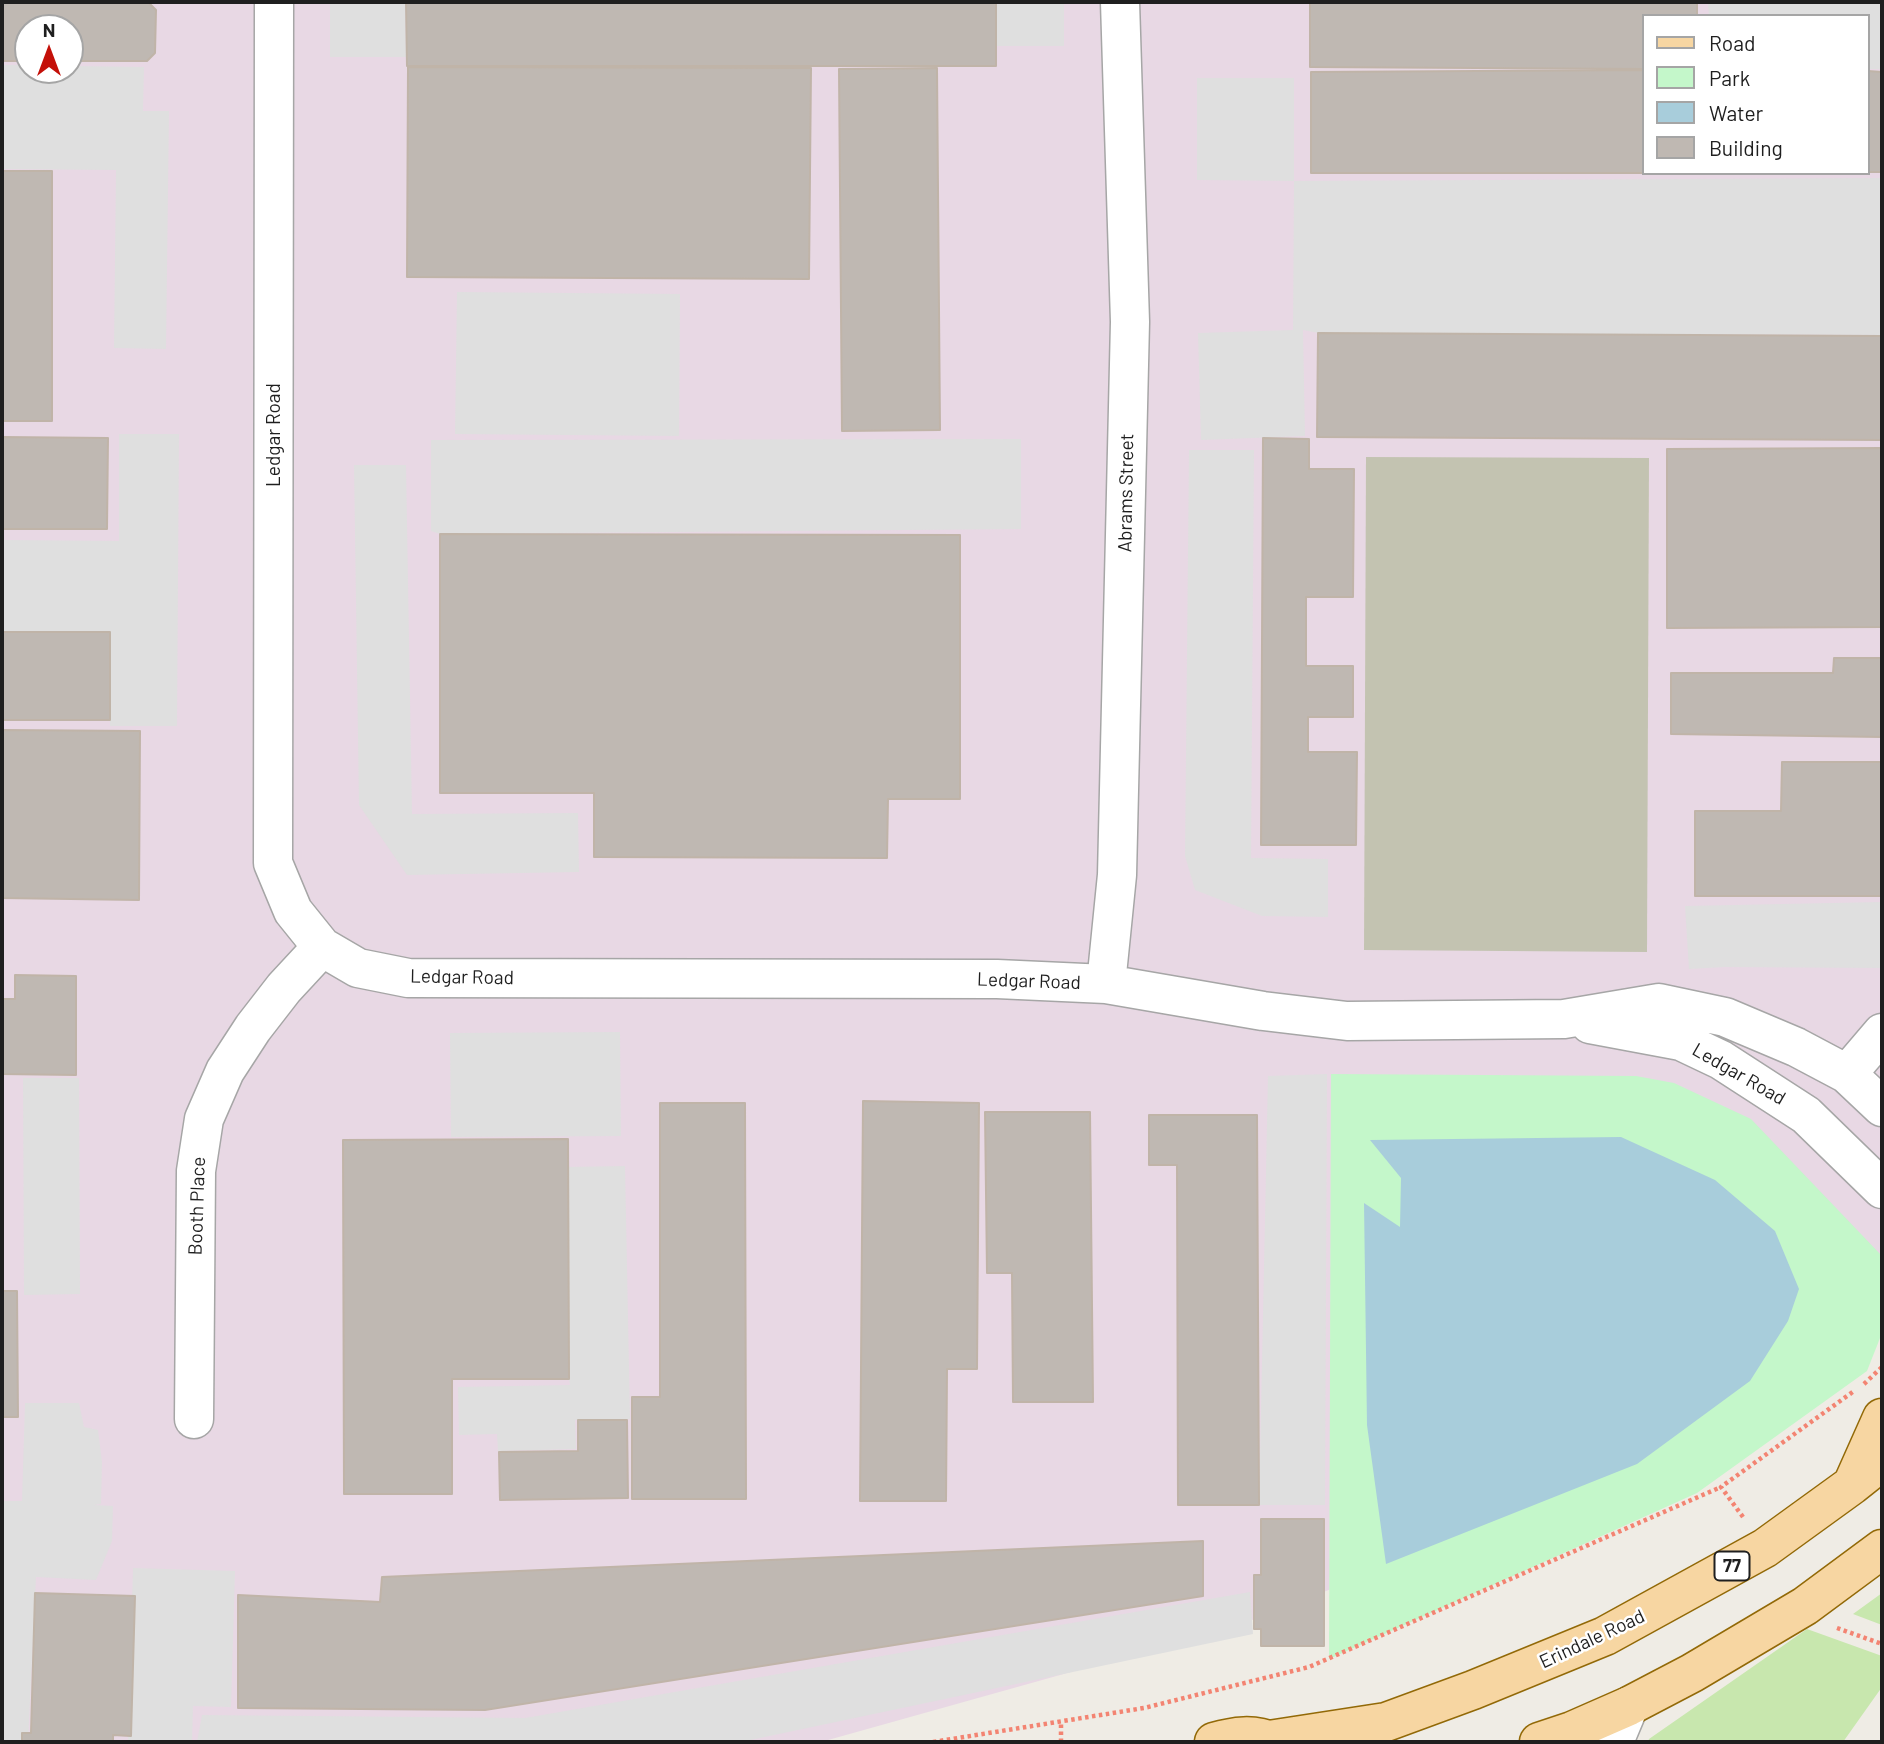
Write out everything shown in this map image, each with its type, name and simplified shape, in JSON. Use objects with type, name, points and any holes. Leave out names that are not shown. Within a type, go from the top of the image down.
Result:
[{"type":"main road","points":[[1852,1485],[1882,1418]]},
{"type":"main road","name":"Erindale Road","points":[[1214,1742],[1231,1737],[1250,1736],[1271,1741],[1386,1722],[1474,1690],[1605,1636],[1765,1548],[1882,1461]]},
{"type":"main road","points":[[1539,1742],[1629,1706],[1692,1673],[1805,1606],[1882,1549]]},
{"type":"street","name":"Ledgar Road","points":[[274,2],[273,863],[293,911],[322,947],[358,968],[408,978],[997,979],[1106,984],[1263,1011],[1347,1021],[1564,1020],[1659,1003],[1725,1017],[1796,1047],[1847,1074],[1882,1107]]},
{"type":"street","name":"Abrams Street","points":[[1106,984],[1118,875],[1130,335],[1120,2]]},
{"type":"street","name":"Booth Place","points":[[194,1419],[196,1171],[204,1119],[225,1071],[253,1028],[284,988],[322,947]]},
{"type":"street","name":"Ledgar Road","points":[[1564,1020],[1681,1041],[1721,1060],[1806,1115],[1882,1189]]},
{"type":"street","points":[[1847,1074],[1882,1033]]},
{"type":"street","points":[[1614,1742],[1629,1706]]},
{"type":"path","points":[[933,1742],[1144,1708],[1309,1667],[1721,1487]]},
{"type":"path","points":[[1061,1721],[1061,1742]]},
{"type":"shaded area","points":[[2,2],[1882,2],[1882,1295],[1736,1430],[1242,1624],[821,1742],[2,1742]]},
{"type":"shaded area","points":[[330,2],[405,2],[406,57],[330,57]]},
{"type":"shaded area","points":[[996,2],[1064,2],[1064,46],[996,46]]},
{"type":"shaded area","points":[[1708,2],[1882,2],[1882,69],[1870,69],[1870,14],[1709,14]]},
{"type":"shaded area","points":[[2,65],[14,65],[14,84],[84,84],[84,66],[144,67],[143,111],[169,111],[166,349],[114,348],[116,170],[2,169]]},
{"type":"shaded area","points":[[1197,78],[1294,78],[1294,181],[1197,180]]},
{"type":"shaded area","points":[[1882,178],[1882,335],[1318,333],[1303,330],[1305,436],[1201,440],[1198,333],[1293,330],[1294,181]]},
{"type":"shaded area","points":[[457,292],[680,294],[679,436],[455,434]]},
{"type":"shaded area","points":[[119,434],[179,434],[177,726],[110,726],[110,632],[2,631],[2,540],[119,541]]},
{"type":"shaded area","points":[[1021,439],[1021,529],[440,534],[431,531],[431,440]]},
{"type":"shaded area","points":[[1189,450],[1254,450],[1251,858],[1328,859],[1328,917],[1262,916],[1195,890],[1185,856]]},
{"type":"shaded area","points":[[1366,457],[1649,458],[1647,952],[1364,950]]},
{"type":"shaded area","points":[[354,465],[406,465],[412,814],[578,813],[579,872],[407,875],[359,805]]},
{"type":"shaded area","points":[[1882,902],[1882,968],[1689,969],[1685,906]]},
{"type":"shaded area","points":[[620,1032],[621,1136],[451,1137],[450,1033]]},
{"type":"shaded area","points":[[1327,1074],[1325,1505],[1259,1505],[1268,1076]]},
{"type":"shaded area","points":[[23,1078],[79,1078],[80,1294],[24,1295]]},
{"type":"shaded area","points":[[625,1166],[630,1419],[575,1420],[576,1449],[498,1451],[497,1434],[459,1435],[458,1387],[570,1385],[566,1167]]},
{"type":"shaded area","points":[[25,1403],[79,1403],[84,1427],[98,1430],[102,1462],[101,1504],[94,1505],[113,1506],[112,1541],[96,1580],[36,1577],[28,1742],[2,1742],[2,1501],[22,1501]]},
{"type":"shaded area","points":[[133,1568],[235,1571],[231,1707],[193,1706],[192,1742],[128,1742]]},
{"type":"shaded area","points":[[1250,1592],[1253,1634],[741,1742],[197,1742],[202,1715],[525,1718]]},
{"type":"green space","points":[[1331,1074],[1636,1076],[1674,1083],[1751,1119],[1882,1256],[1882,1333],[1867,1371],[1697,1493],[1329,1659]]},
{"type":"green space","points":[[1882,1593],[1882,1625],[1853,1614]]},
{"type":"green space","points":[[1807,1629],[1882,1656],[1882,1687],[1843,1742],[1648,1742],[1649,1739]]},
{"type":"water","points":[[1621,1137],[1715,1180],[1775,1231],[1799,1289],[1788,1321],[1750,1381],[1637,1464],[1386,1564],[1367,1425],[1364,1203],[1400,1227],[1401,1178],[1370,1140]]},
{"type":"building","points":[[2,2],[148,2],[156,10],[155,53],[147,61],[84,61],[84,14],[14,14],[14,61],[2,61]]},
{"type":"building","points":[[406,2],[996,2],[996,66],[407,66]]},
{"type":"building","points":[[1310,2],[1697,2],[1697,14],[1643,14],[1643,69],[1310,67]]},
{"type":"building","points":[[408,67],[811,68],[809,279],[407,277]]},
{"type":"building","points":[[937,68],[940,430],[842,431],[839,69]]},
{"type":"building","points":[[1643,70],[1643,173],[1311,173],[1311,72]]},
{"type":"building","points":[[1870,71],[1882,72],[1882,172],[1870,172]]},
{"type":"building","points":[[2,171],[52,171],[52,421],[2,421]]},
{"type":"building","points":[[1318,333],[1882,336],[1882,440],[1317,437]]},
{"type":"building","points":[[2,437],[108,438],[107,529],[2,529]]},
{"type":"building","points":[[1263,438],[1309,439],[1309,469],[1354,469],[1353,597],[1306,597],[1306,666],[1353,666],[1353,717],[1308,717],[1308,752],[1357,752],[1356,845],[1261,845]]},
{"type":"building","points":[[1882,448],[1882,627],[1667,628],[1667,449]]},
{"type":"building","points":[[440,534],[960,535],[960,799],[888,799],[887,858],[594,857],[594,793],[440,793]]},
{"type":"building","points":[[2,632],[110,632],[110,720],[2,720]]},
{"type":"building","points":[[1834,658],[1882,658],[1882,737],[1671,734],[1671,673],[1833,673]]},
{"type":"building","points":[[2,730],[140,731],[139,900],[2,898]]},
{"type":"building","points":[[1782,762],[1882,762],[1882,896],[1695,896],[1695,811],[1781,811]]},
{"type":"building","points":[[15,975],[76,976],[76,1075],[2,1074],[2,999],[15,999]]},
{"type":"building","points":[[863,1101],[979,1103],[977,1369],[947,1369],[946,1501],[860,1501]]},
{"type":"building","points":[[660,1103],[745,1103],[746,1499],[632,1499],[632,1397],[660,1397]]},
{"type":"building","points":[[985,1112],[1090,1112],[1093,1402],[1013,1402],[1012,1273],[987,1273]]},
{"type":"building","points":[[1149,1115],[1257,1115],[1259,1505],[1178,1505],[1177,1165],[1149,1165]]},
{"type":"building","points":[[568,1139],[569,1379],[452,1379],[452,1494],[344,1494],[343,1140]]},
{"type":"building","points":[[2,1291],[17,1291],[18,1417],[2,1417]]},
{"type":"building","points":[[578,1420],[627,1420],[628,1498],[500,1500],[499,1452],[578,1451]]},
{"type":"building","points":[[1261,1519],[1324,1519],[1324,1646],[1261,1646],[1261,1629],[1254,1629],[1254,1575],[1261,1575]]},
{"type":"building","points":[[1203,1541],[1203,1596],[485,1710],[238,1708],[238,1595],[380,1602],[382,1577]]},
{"type":"building","points":[[35,1593],[135,1596],[131,1736],[113,1735],[113,1742],[22,1742],[22,1733],[31,1733]]}]
